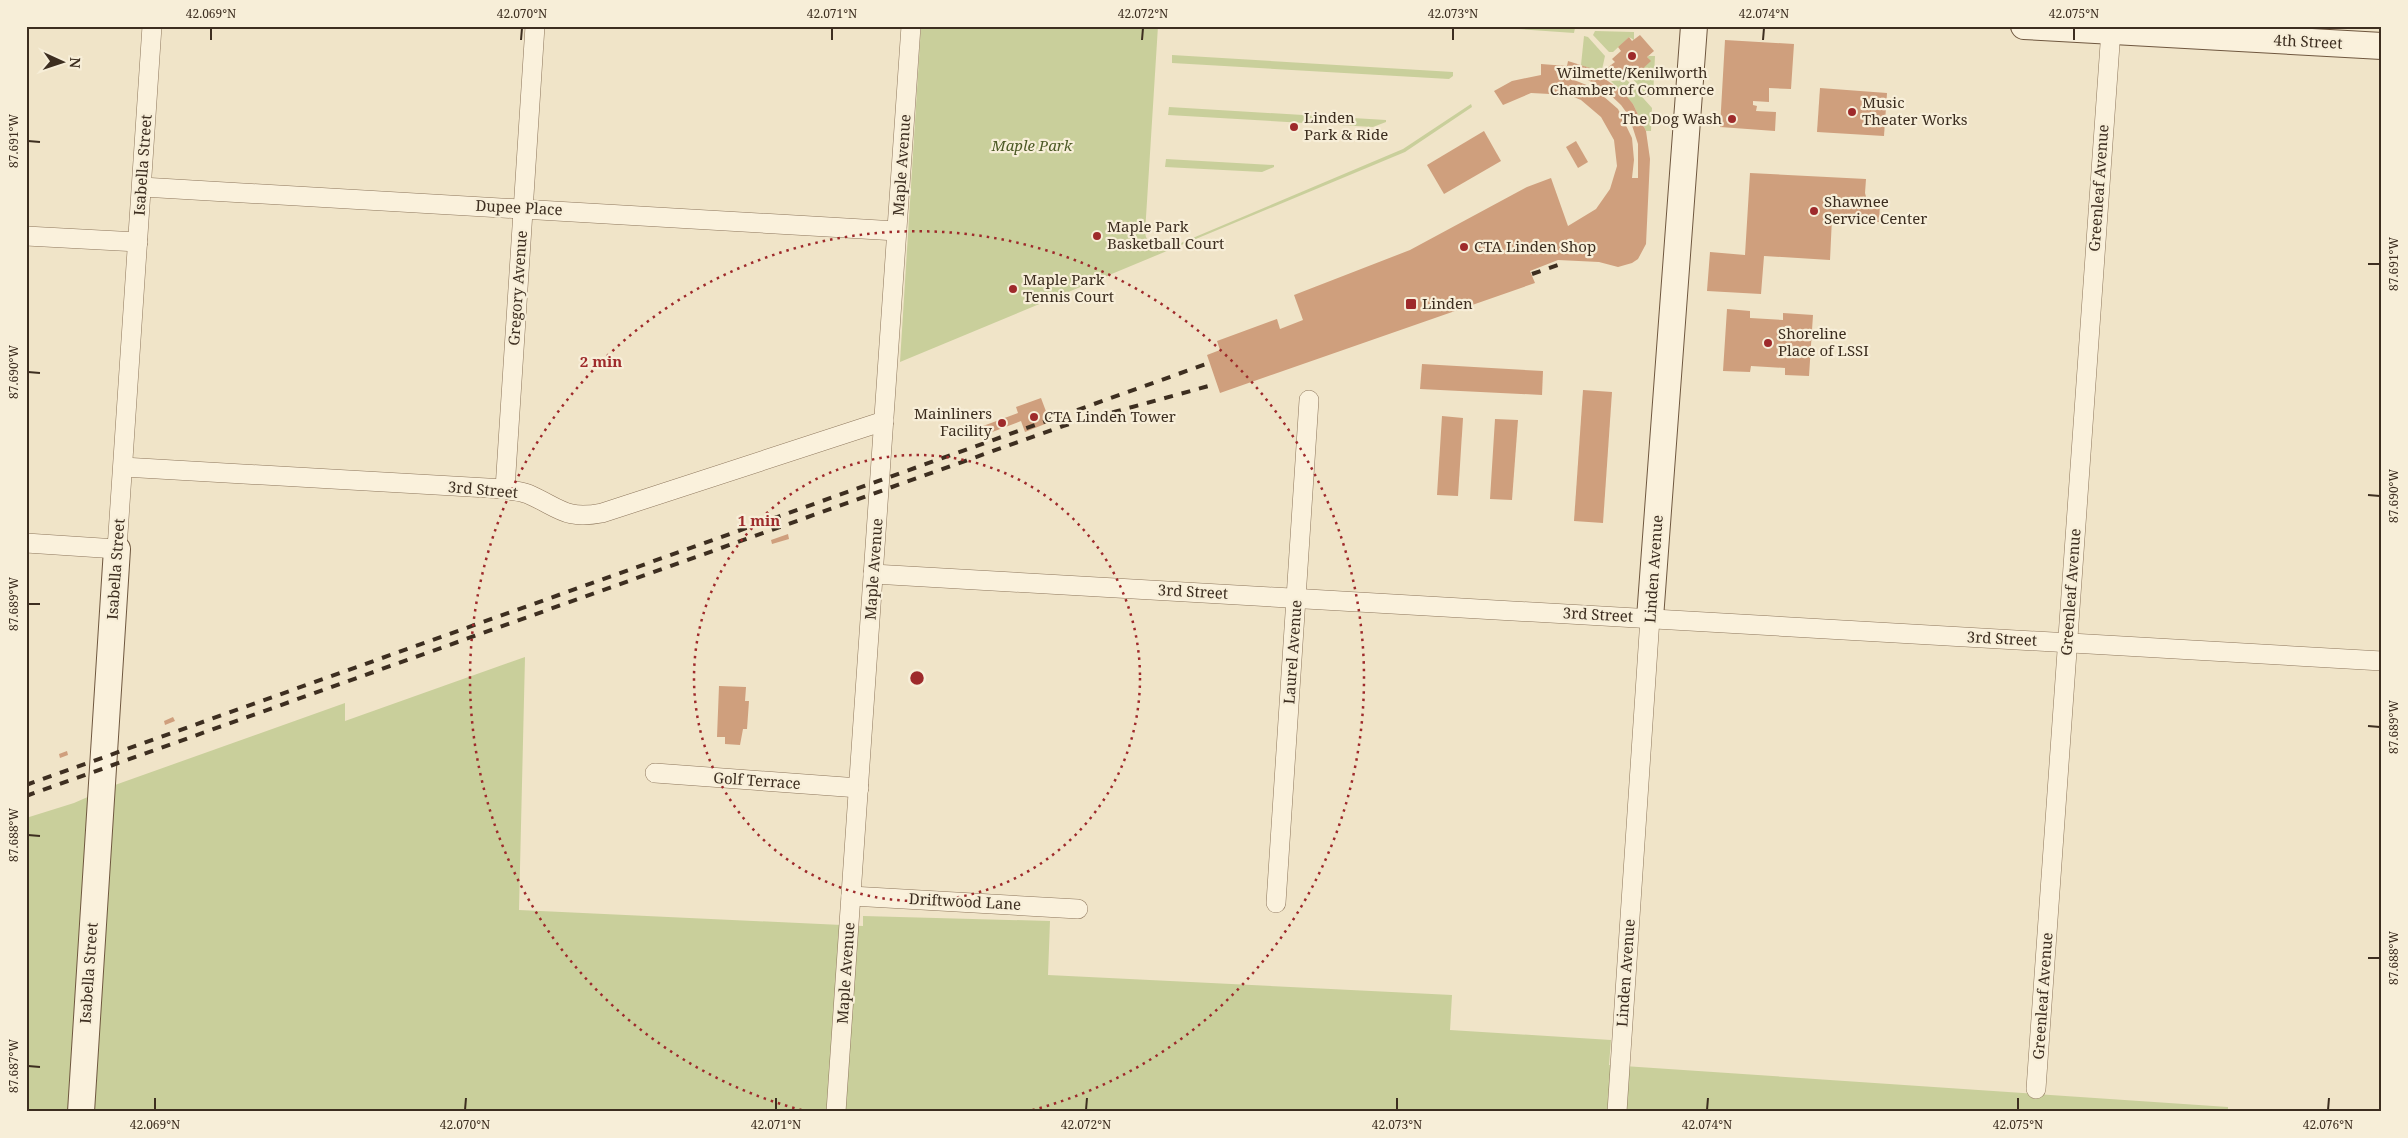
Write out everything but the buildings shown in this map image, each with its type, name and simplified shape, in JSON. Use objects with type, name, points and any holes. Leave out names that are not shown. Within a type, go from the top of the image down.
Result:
[{"type":"street","name":"Isabella Street","points":[[81,1112],[152,26]]},
{"type":"street","name":"Gregory Avenue","points":[[505,489],[536,26]]},
{"type":"street","name":"Maple Avenue","points":[[836,1112],[911,26]]},
{"type":"street","name":"Linden Avenue","points":[[1617,1112],[1650,618],[1694,26]]},
{"type":"street","name":"4th Street","points":[[2024,26],[2111,28],[2382,46]]},
{"type":"street","name":"Greenleaf Avenue","points":[[2036,1089],[2111,28]]},
{"type":"street","name":"Dupee Place","points":[[142,187],[523,208],[897,232]]},
{"type":"street","points":[[26,236],[138,242]]},
{"type":"street","name":"Laurel Avenue","points":[[1276,903],[1309,400]]},
{"type":"street","name":"3rd Street","points":[[123,467],[505,489],[527,494],[562,512],[584,516],[602,513],[884,421]]},
{"type":"street","points":[[26,543],[117,549]]},
{"type":"street","name":"3rd Street","points":[[873,574],[2382,661]]},
{"type":"street","name":"Golf Terrace","points":[[655,773],[859,788]]},
{"type":"street","name":"Driftwood Lane","points":[[851,896],[1078,909]]},
{"type":"green space","name":"Maple Park","points":[[921,26],[1158,26],[1145,233],[1150,245],[1162,251],[1403,149],[1471,104],[1472,107],[1405,152],[900,362]]},
{"type":"green space","points":[[1477,26],[1575,28],[1574,33]]},
{"type":"green space","points":[[1595,31],[1634,32],[1634,40],[1629,37],[1613,52],[1609,52],[1593,35]]},
{"type":"green space","points":[[1584,36],[1588,37],[1605,56],[1601,74],[1581,65]]},
{"type":"green space","points":[[1172,55],[1453,72],[1453,76],[1449,79],[1172,63]]},
{"type":"green space","points":[[1655,56],[1653,97],[1648,97],[1628,73],[1635,67],[1639,71],[1650,61],[1647,57]]},
{"type":"green space","points":[[1627,80],[1652,108],[1651,131],[1646,131],[1633,104],[1611,81]]},
{"type":"green space","points":[[1169,107],[1386,120],[1386,122],[1373,127],[1168,115]]},
{"type":"green space","points":[[1166,159],[1274,165],[1274,167],[1262,172],[1165,167]]},
{"type":"green space","points":[[525,657],[519,910],[863,926],[863,916],[1050,921],[1048,975],[1452,995],[1450,1030],[1611,1040],[1609,1065],[2228,1107],[2228,1112],[26,1112],[26,818],[74,803],[115,785],[345,703],[345,721]]},
{"type":"railway","points":[[1532,274],[1561,264]]},
{"type":"railway","points":[[26,785],[1209,363]]},
{"type":"railway","points":[[26,796],[1063,426],[1216,384]]},
{"type":"place","name":"Wilmette/Kenilworth Chamber of Commerce","points":[[1632,56]]},
{"type":"place","name":"Music Theater Works","points":[[1852,112]]},
{"type":"place","name":"The Dog Wash","points":[[1732,119]]},
{"type":"place","name":"Linden Park & Ride","points":[[1294,127]]},
{"type":"place","name":"Shawnee Service Center","points":[[1814,211]]},
{"type":"place","name":"Maple Park Basketball Court","points":[[1097,236]]},
{"type":"place","name":"CTA Linden Shop","points":[[1464,247]]},
{"type":"place","name":"Maple Park Tennis Court","points":[[1013,289]]},
{"type":"place","name":"Linden","points":[[1411,304]]},
{"type":"place","name":"Shoreline Place of LSSI","points":[[1768,343]]},
{"type":"place","name":"CTA Linden Tower","points":[[1034,417]]},
{"type":"place","name":"Mainliners Facility","points":[[1002,423]]}]
